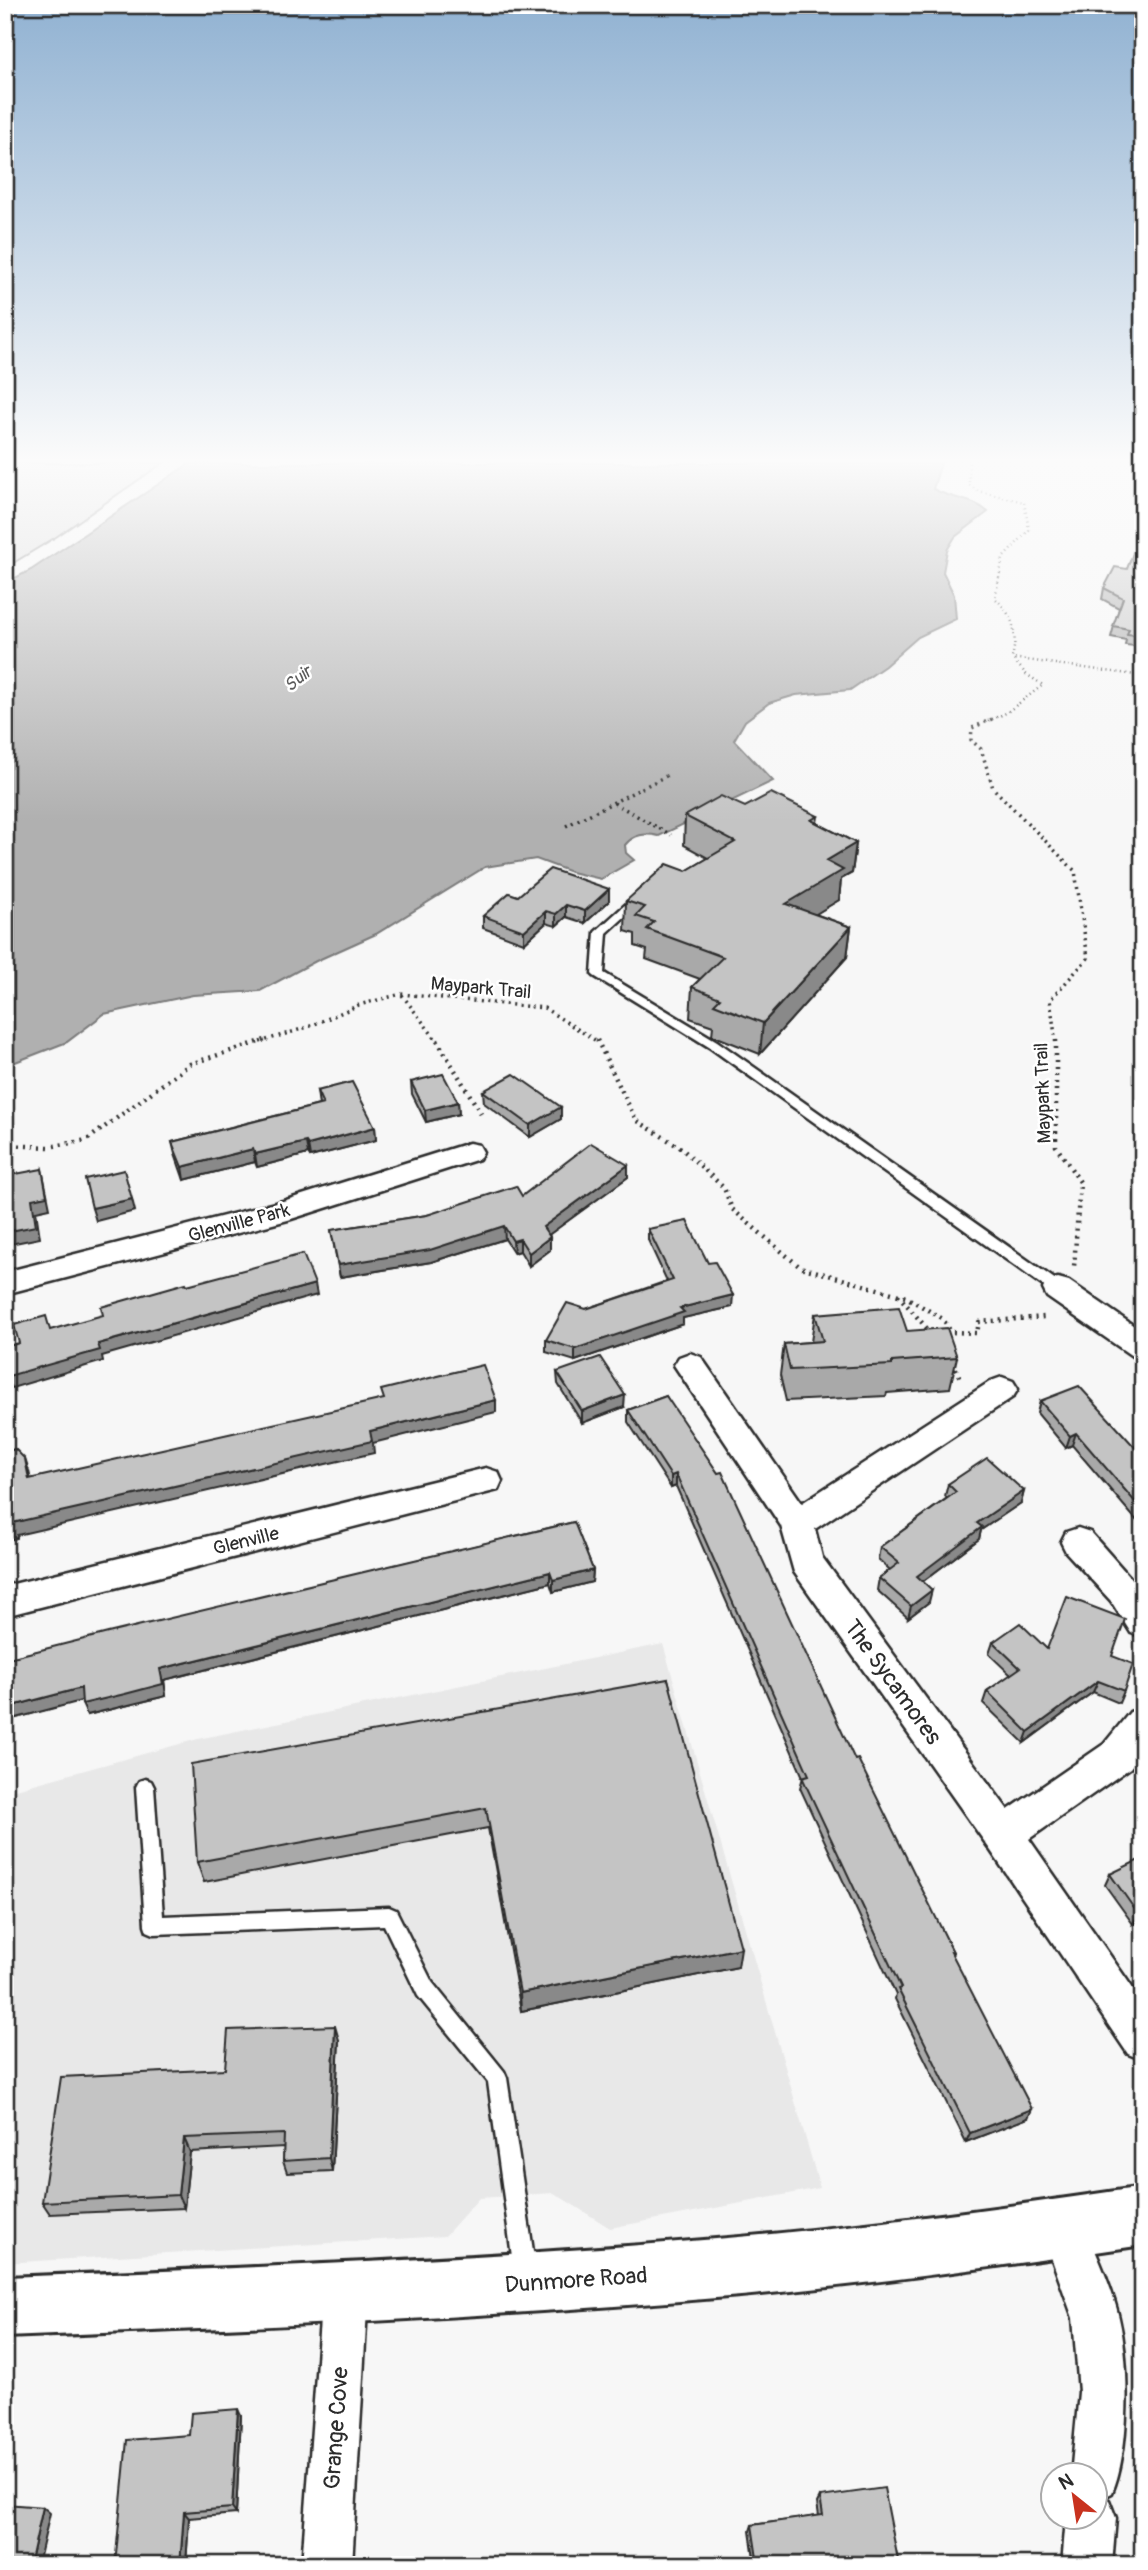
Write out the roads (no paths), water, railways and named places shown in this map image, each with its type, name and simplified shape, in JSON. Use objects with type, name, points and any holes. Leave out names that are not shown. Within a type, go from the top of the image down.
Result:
[{"type":"main road","name":"Dunmore Road","points":[[5,2307],[527,2283],[788,2263],[923,2249],[1143,2216]]},
{"type":"street","name":"Glenville Park","points":[[5,1283],[288,1210],[469,1152]]},
{"type":"street","points":[[1066,1295],[1143,1348]]},
{"type":"street","name":"The Sycamores","points":[[691,1365],[797,1523],[806,1562],[1003,1835],[1143,2039]]},
{"type":"street","points":[[797,1523],[1002,1389]]},
{"type":"street","name":"Glenville","points":[[5,1601],[486,1481]]},
{"type":"street","points":[[1078,1542],[1123,1591],[1143,1622]]},
{"type":"street","points":[[1003,1835],[1116,1756],[1143,1724]]},
{"type":"street","points":[[1063,2229],[1096,2318],[1103,2392],[1096,2462]]},
{"type":"street","name":"Grange Cove","points":[[327,2565],[345,2292]]},
{"type":"street","points":[[1087,2565],[1090,2532]]},
{"type":"lane","points":[[649,890],[601,932],[598,974],[713,1044],[1066,1295]]},
{"type":"lane","points":[[145,1787],[154,1925],[389,1916],[425,1989],[497,2078],[527,2283]]},
{"type":"water","name":"Suir","points":[[5,583],[948,583],[954,595],[956,619],[918,637],[885,666],[850,690],[796,695],[769,703],[745,721],[734,740],[773,781],[659,836],[644,835],[632,839],[625,845],[626,853],[634,860],[601,879],[571,872],[536,859],[485,867],[376,934],[316,961],[260,991],[193,995],[104,1014],[67,1042],[5,1066]]}]
